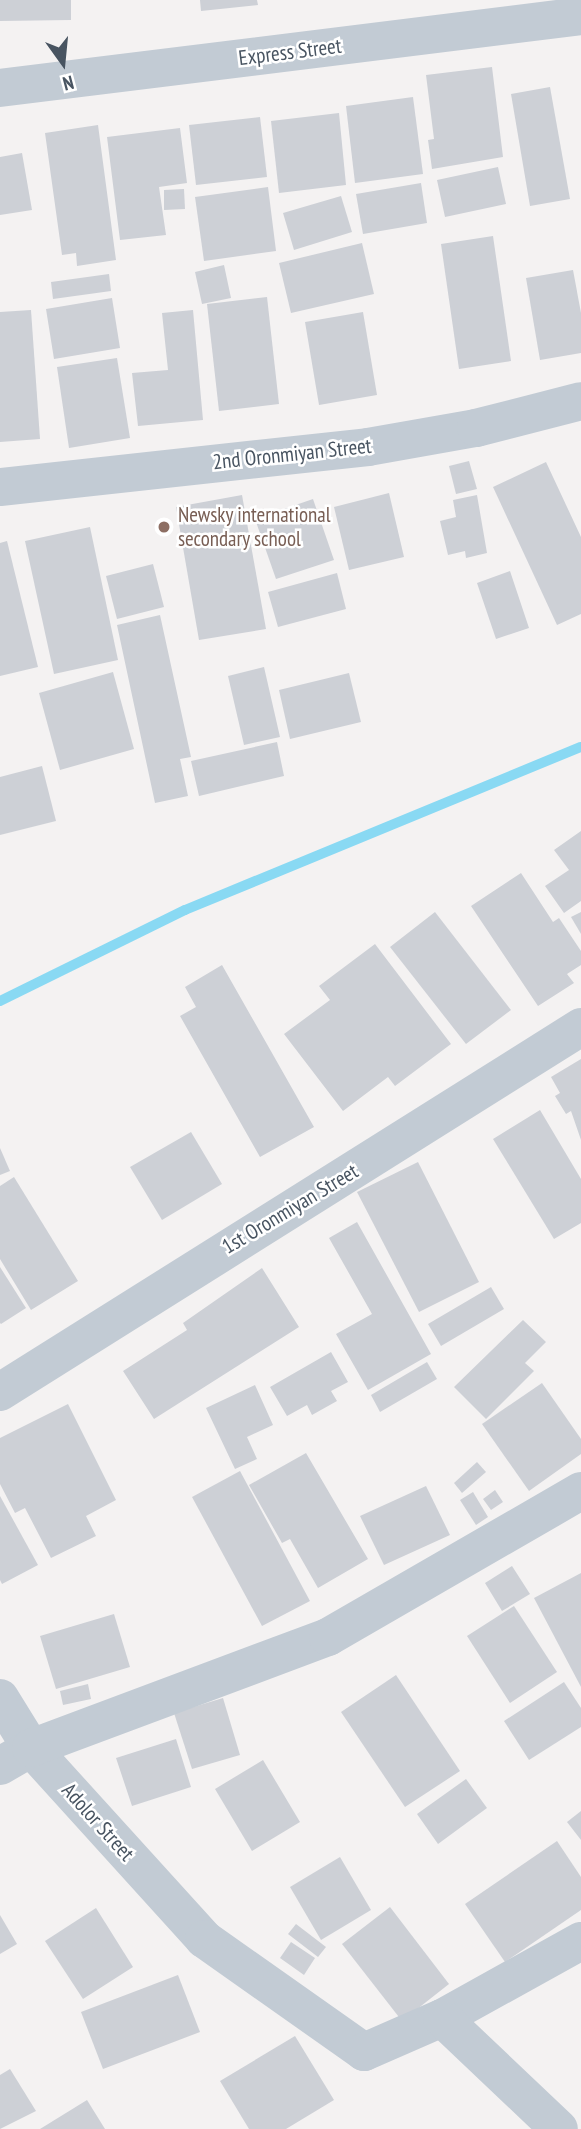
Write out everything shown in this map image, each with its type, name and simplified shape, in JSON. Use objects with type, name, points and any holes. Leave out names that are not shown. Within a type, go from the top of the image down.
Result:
[{"type":"street","name":"Express Street","points":[[0,88],[581,16]]},
{"type":"street","name":"2nd Oronmiyan Street","points":[[0,487],[368,447],[476,428],[581,401]]},
{"type":"street","name":"1st Oronmiyan Street","points":[[0,1392],[581,1027]]},
{"type":"street","points":[[15,1757],[328,1637],[581,1492]]},
{"type":"street","name":"Adolor Street","points":[[0,1698],[15,1757],[204,1939],[364,2052],[442,2018]]},
{"type":"street","points":[[559,2129],[442,2018],[581,1941]]},
{"type":"building","points":[[0,0],[71,0],[71,20],[0,21]]},
{"type":"building","points":[[200,0],[257,0],[258,5],[201,11]]},
{"type":"building","points":[[492,67],[503,157],[432,169],[428,140],[434,139],[426,75]]},
{"type":"building","points":[[550,87],[570,199],[530,206],[511,94]]},
{"type":"building","points":[[413,97],[423,174],[355,183],[346,106]]},
{"type":"building","points":[[339,113],[346,185],[279,193],[271,121]]},
{"type":"building","points":[[260,117],[267,177],[196,185],[189,125]]},
{"type":"building","points":[[98,125],[116,260],[77,266],[76,253],[62,255],[45,133]]},
{"type":"building","points":[[180,128],[187,183],[159,187],[166,235],[120,240],[107,137]]},
{"type":"building","points":[[22,153],[32,210],[0,215],[0,157]]},
{"type":"building","points":[[498,167],[506,204],[445,217],[437,180]]},
{"type":"building","points":[[421,183],[427,223],[363,234],[356,194]]},
{"type":"building","points":[[268,187],[276,251],[204,261],[195,197]]},
{"type":"building","points":[[184,189],[185,209],[164,210],[164,190]]},
{"type":"building","points":[[341,196],[352,232],[294,250],[283,213]]},
{"type":"building","points":[[493,236],[511,361],[459,369],[441,244]]},
{"type":"building","points":[[362,243],[374,294],[291,313],[279,263]]},
{"type":"building","points":[[224,265],[231,298],[202,304],[195,272]]},
{"type":"building","points":[[573,270],[581,313],[581,353],[540,360],[526,278]]},
{"type":"building","points":[[109,274],[111,291],[53,299],[51,282]]},
{"type":"building","points":[[267,297],[279,404],[219,411],[207,304]]},
{"type":"building","points":[[112,298],[120,348],[54,359],[46,309]]},
{"type":"building","points":[[31,310],[40,439],[0,442],[0,312]]},
{"type":"building","points":[[193,310],[203,420],[138,426],[132,373],[168,370],[162,313]]},
{"type":"building","points":[[363,312],[377,395],[319,405],[305,322]]},
{"type":"building","points":[[117,358],[130,438],[69,448],[57,367]]},
{"type":"building","points":[[469,461],[477,489],[456,494],[449,466]]},
{"type":"building","points":[[546,462],[581,537],[581,614],[557,625],[493,487]]},
{"type":"building","points":[[389,493],[404,557],[349,570],[334,507]]},
{"type":"building","points":[[242,495],[266,629],[199,640],[176,507]]},
{"type":"building","points":[[477,495],[487,553],[466,558],[465,551],[448,555],[440,521],[456,517],[453,500]]},
{"type":"building","points":[[313,499],[334,560],[276,579],[255,519]]},
{"type":"building","points":[[90,527],[118,660],[54,674],[25,541]]},
{"type":"building","points":[[7,541],[38,667],[0,676],[0,543]]},
{"type":"building","points":[[153,564],[164,607],[117,619],[106,576]]},
{"type":"building","points":[[510,571],[529,628],[496,639],[477,583]]},
{"type":"building","points":[[337,573],[346,609],[278,627],[268,592]]},
{"type":"building","points":[[160,615],[191,757],[180,759],[188,796],[155,803],[117,625]]},
{"type":"building","points":[[264,667],[280,737],[244,745],[228,676]]},
{"type":"building","points":[[113,672],[134,749],[60,770],[39,693]]},
{"type":"building","points":[[349,673],[361,722],[290,739],[279,690]]},
{"type":"building","points":[[277,742],[284,776],[199,796],[191,761]]},
{"type":"building","points":[[42,766],[56,821],[0,835],[0,777]]},
{"type":"building","points":[[581,831],[581,901],[564,913],[545,886],[569,870],[554,850]]},
{"type":"building","points":[[521,873],[553,922],[559,918],[581,951],[581,965],[567,974],[574,983],[538,1006],[471,906]]},
{"type":"building","points":[[435,912],[511,1010],[466,1044],[390,947]]},
{"type":"building","points":[[581,912],[581,934],[571,917]]},
{"type":"building","points":[[375,944],[451,1044],[395,1086],[388,1077],[343,1111],[284,1034],[330,1000],[319,986]]},
{"type":"building","points":[[222,965],[314,1127],[260,1157],[180,1016],[196,1007],[185,987]]},
{"type":"building","points":[[581,1059],[581,1140],[571,1111],[566,1114],[555,1096],[560,1093],[551,1077]]},
{"type":"building","points":[[540,1110],[581,1179],[581,1223],[554,1239],[493,1139]]},
{"type":"building","points":[[191,1132],[222,1184],[162,1220],[130,1167]]},
{"type":"building","points":[[0,1148],[10,1171],[0,1175]]},
{"type":"building","points":[[418,1162],[479,1282],[419,1312],[357,1192]]},
{"type":"building","points":[[14,1177],[78,1281],[31,1310],[0,1259],[0,1186]]},
{"type":"building","points":[[357,1222],[431,1354],[368,1390],[336,1334],[372,1314],[329,1238]]},
{"type":"building","points":[[0,1267],[26,1308],[1,1324],[0,1323]]},
{"type":"building","points":[[262,1268],[299,1327],[154,1419],[123,1371],[187,1330],[183,1323]]},
{"type":"building","points":[[491,1287],[504,1309],[441,1346],[428,1324]]},
{"type":"building","points":[[523,1320],[546,1342],[525,1363],[534,1371],[486,1419],[454,1387]]},
{"type":"building","points":[[331,1352],[348,1382],[331,1391],[337,1401],[312,1415],[307,1405],[287,1416],[270,1387]]},
{"type":"building","points":[[427,1362],[437,1379],[380,1412],[371,1395]]},
{"type":"building","points":[[542,1383],[581,1439],[581,1454],[529,1491],[482,1424]]},
{"type":"building","points":[[255,1385],[273,1425],[247,1437],[257,1459],[235,1469],[206,1408]]},
{"type":"building","points":[[68,1404],[116,1500],[86,1516],[96,1536],[51,1558],[25,1508],[15,1513],[0,1484],[0,1438]]},
{"type":"building","points":[[306,1453],[368,1559],[318,1588],[290,1539],[282,1543],[249,1485]]},
{"type":"building","points":[[477,1462],[486,1472],[462,1493],[454,1483]]},
{"type":"building","points":[[240,1471],[310,1601],[262,1626],[192,1497]]},
{"type":"building","points":[[426,1486],[450,1535],[384,1565],[360,1516]]},
{"type":"building","points":[[495,1490],[503,1502],[491,1510],[483,1499]]},
{"type":"building","points":[[473,1492],[488,1517],[476,1525],[460,1500]]},
{"type":"building","points":[[0,1496],[38,1565],[2,1584],[0,1580]]},
{"type":"building","points":[[512,1566],[530,1594],[502,1611],[485,1583]]},
{"type":"building","points":[[581,1573],[581,1687],[534,1598]]},
{"type":"building","points":[[514,1606],[557,1672],[510,1703],[467,1636]]},
{"type":"building","points":[[114,1614],[130,1667],[56,1689],[40,1636]]},
{"type":"building","points":[[396,1675],[460,1771],[405,1807],[341,1712]]},
{"type":"building","points":[[564,1682],[581,1708],[581,1727],[529,1760],[504,1721]]},
{"type":"building","points":[[88,1684],[91,1699],[63,1705],[60,1691]]},
{"type":"building","points":[[223,1698],[240,1755],[192,1769],[174,1713]]},
{"type":"building","points":[[176,1739],[191,1787],[132,1806],[116,1758]]},
{"type":"building","points":[[263,1760],[300,1822],[252,1851],[215,1789]]},
{"type":"building","points":[[466,1779],[487,1808],[438,1844],[417,1814]]},
{"type":"building","points":[[581,1811],[581,1840],[567,1822]]},
{"type":"building","points":[[557,1841],[581,1877],[581,1910],[505,1962],[465,1904]]},
{"type":"building","points":[[340,1857],[371,1910],[321,1940],[290,1887]]},
{"type":"building","points":[[390,1907],[449,1984],[402,2021],[342,1944]]},
{"type":"building","points":[[96,1908],[133,1967],[83,1999],[45,1941]]},
{"type":"building","points":[[0,1915],[17,1944],[0,1954]]},
{"type":"building","points":[[296,1924],[326,1947],[318,1957],[288,1934]]},
{"type":"building","points":[[291,1942],[315,1958],[304,1975],[280,1958]]},
{"type":"building","points":[[178,1975],[200,2032],[103,2069],[81,2012]]},
{"type":"building","points":[[295,2036],[334,2100],[286,2129],[249,2129],[220,2081]]},
{"type":"building","points":[[10,2069],[36,2111],[0,2129],[0,2075]]},
{"type":"building","points":[[87,2100],[105,2129],[40,2129]]},
{"type":"waterway","points":[[0,1001],[185,910],[581,747]]},
{"type":"place","name":"Newsky international secondary school","points":[[164,527]]}]
